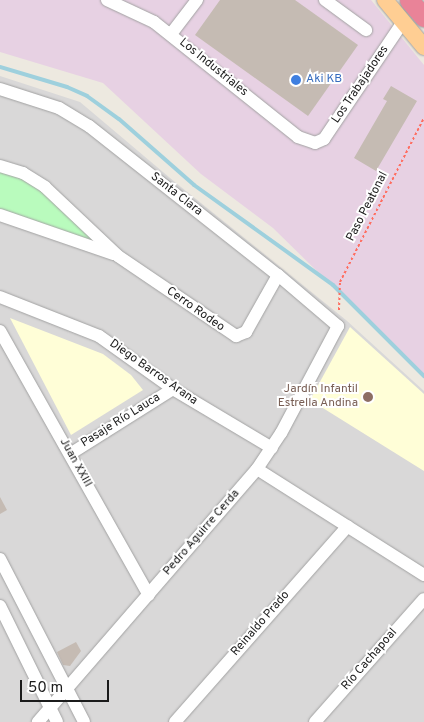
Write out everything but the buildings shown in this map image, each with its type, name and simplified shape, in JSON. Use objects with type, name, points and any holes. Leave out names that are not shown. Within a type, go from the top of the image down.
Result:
[{"type":"highway","points":[[409,0],[424,17]]},
{"type":"main road","points":[[385,0],[424,47]]},
{"type":"street","name":"Los Industriales","points":[[107,0],[154,22],[298,137],[315,143]]},
{"type":"street","points":[[171,34],[197,0]]},
{"type":"street","points":[[325,0],[366,30]]},
{"type":"street","name":"Los Trabajadores","points":[[315,143],[324,139],[403,22]]},
{"type":"street","name":"Santa Clara","points":[[0,89],[59,108],[89,126],[278,275],[338,326]]},
{"type":"street","points":[[0,166],[23,174],[45,187],[118,256]]},
{"type":"street","points":[[0,215],[118,256]]},
{"type":"street","name":"Cerro Rodeo","points":[[118,256],[236,336],[246,332],[278,275]]},
{"type":"street","name":"Diego Barros Arana","points":[[0,297],[99,336],[173,389],[272,448]]},
{"type":"street","name":"Pedro Aguirre Cerda","points":[[38,722],[258,468],[272,448],[338,326]]},
{"type":"street","name":"Juan XXIII","points":[[0,331],[148,595]]},
{"type":"street","name":"Pasaje Río Lauca","points":[[70,454],[173,389]]},
{"type":"street","points":[[258,468],[424,575]]},
{"type":"street","name":"Reinaldo Prado","points":[[176,722],[348,526]]},
{"type":"street","points":[[0,559],[84,722]]},
{"type":"street","name":"Río Cachapoal","points":[[315,722],[424,599]]},
{"type":"street","points":[[0,606],[57,722]]},
{"type":"path","name":"Paso Peatonal","points":[[338,308],[340,282],[424,118]]},
{"type":"shaded area","points":[[0,0],[371,0],[424,65],[424,376],[273,228],[201,174],[103,83],[0,52]]},
{"type":"shaded area","points":[[0,76],[80,102],[176,183],[346,320],[424,391],[424,722],[0,722]]},
{"type":"shaded area","points":[[10,318],[103,354],[131,375],[143,390],[71,435]]},
{"type":"shaded area","name":"Jardín Infantil Estrella Andina","points":[[350,327],[424,394],[424,471],[310,400]]},
{"type":"green space","points":[[0,169],[44,189],[105,247],[0,210]]},
{"type":"waterway","points":[[0,67],[67,87],[87,96],[119,119],[194,185],[333,285],[424,376]]},
{"type":"place","name":"Aki KB","points":[[296,80]]},
{"type":"place","name":"Jardín Infantil Estrella Andina","points":[[368,397]]}]
